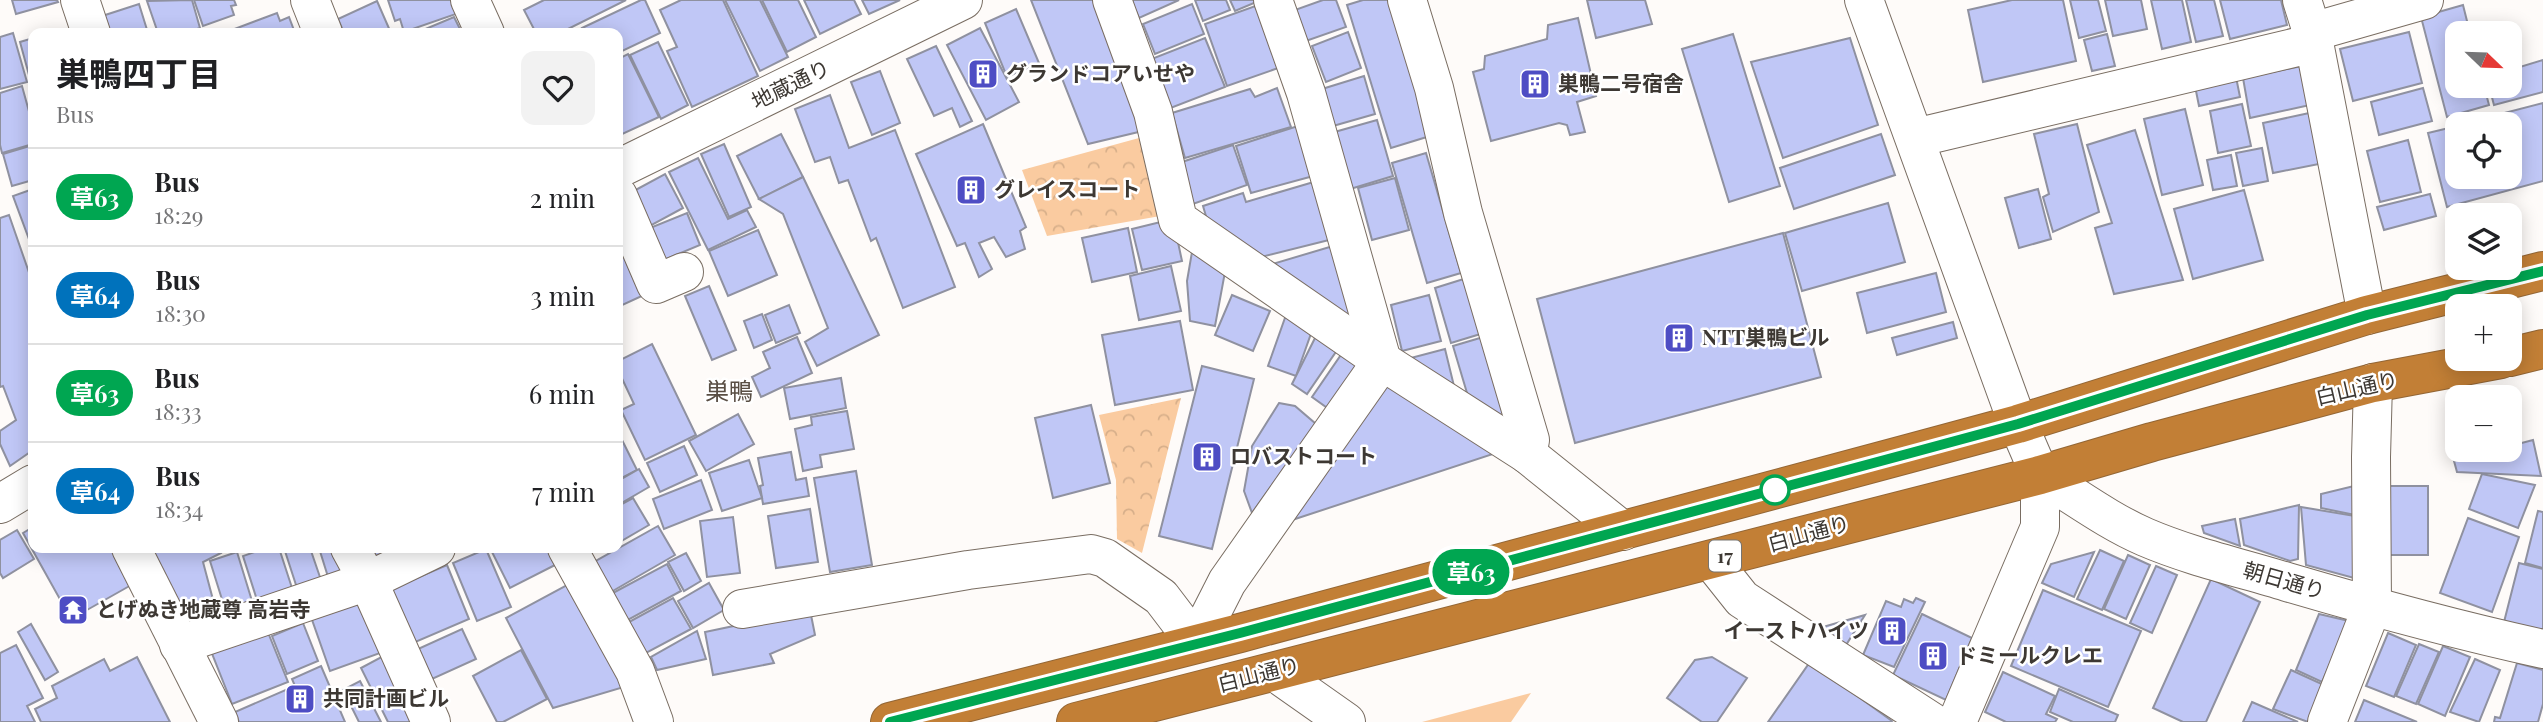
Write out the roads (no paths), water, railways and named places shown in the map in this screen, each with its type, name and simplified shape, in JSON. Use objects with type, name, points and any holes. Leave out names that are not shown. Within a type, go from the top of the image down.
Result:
[{"type":"highway","points":[[890,722],[1623,531],[2018,424],[2367,315],[2543,271]]},
{"type":"highway","points":[[2522,354],[2543,349]]},
{"type":"highway","name":"白山通り","points":[[1076,722],[1168,711],[1275,672],[2040,475],[2373,383],[2445,370]]},
{"type":"street","points":[[80,0],[89,28]]},
{"type":"street","points":[[310,0],[321,28]]},
{"type":"street","points":[[470,0],[483,28]]},
{"type":"street","name":"地蔵通り","points":[[623,167],[963,0]]},
{"type":"street","points":[[1112,0],[1153,112],[1178,220],[1381,361],[1527,454],[1623,531]]},
{"type":"street","points":[[1273,0],[1306,93],[1381,361]]},
{"type":"street","points":[[1407,0],[1434,89],[1463,213],[1530,440],[1527,454]]},
{"type":"street","points":[[1864,0],[2018,424],[2040,475],[2040,527],[1957,722]]},
{"type":"street","points":[[1915,138],[2309,25],[2424,0]]},
{"type":"street","points":[[2309,25],[2367,315]]},
{"type":"street","points":[[623,208],[656,284],[684,272]]},
{"type":"street","points":[[742,608],[968,570],[1091,554],[1105,558],[1161,597],[1196,643],[1227,582],[1381,361]]},
{"type":"street","points":[[2327,722],[2372,607],[2373,383]]},
{"type":"street","name":"朝日通り","points":[[2040,475],[2116,523],[2147,538],[2372,607],[2463,632],[2543,649]]},
{"type":"street","points":[[0,504],[28,487]]},
{"type":"street","points":[[133,553],[219,722]]},
{"type":"street","points":[[353,553],[431,722]]},
{"type":"street","points":[[179,645],[368,581],[426,553]]},
{"type":"street","points":[[570,553],[635,671],[654,722]]},
{"type":"street","points":[[1711,560],[1742,599],[1932,722]]},
{"type":"street","points":[[1275,672],[1346,722]]},
{"type":"place","name":"グランドコアいせや","points":[[983,74]]},
{"type":"place","name":"巣鴨二号宿舎","points":[[1535,84]]},
{"type":"place","name":"グレイスコート","points":[[971,190]]},
{"type":"place","name":"NTT巣鴨ビル","points":[[1679,338]]},
{"type":"place","name":"ロバストコート","points":[[1207,457]]},
{"type":"place","name":"とげぬき地蔵尊 高岩寺","points":[[73,610]]},
{"type":"place","name":"イーストハイツ","points":[[1892,631]]},
{"type":"place","name":"ドミールクレエ","points":[[1933,656]]},
{"type":"place","name":"共同計画ビル","points":[[300,699]]},
{"type":"district","name":"巣鴨","points":[[729,392]]}]
